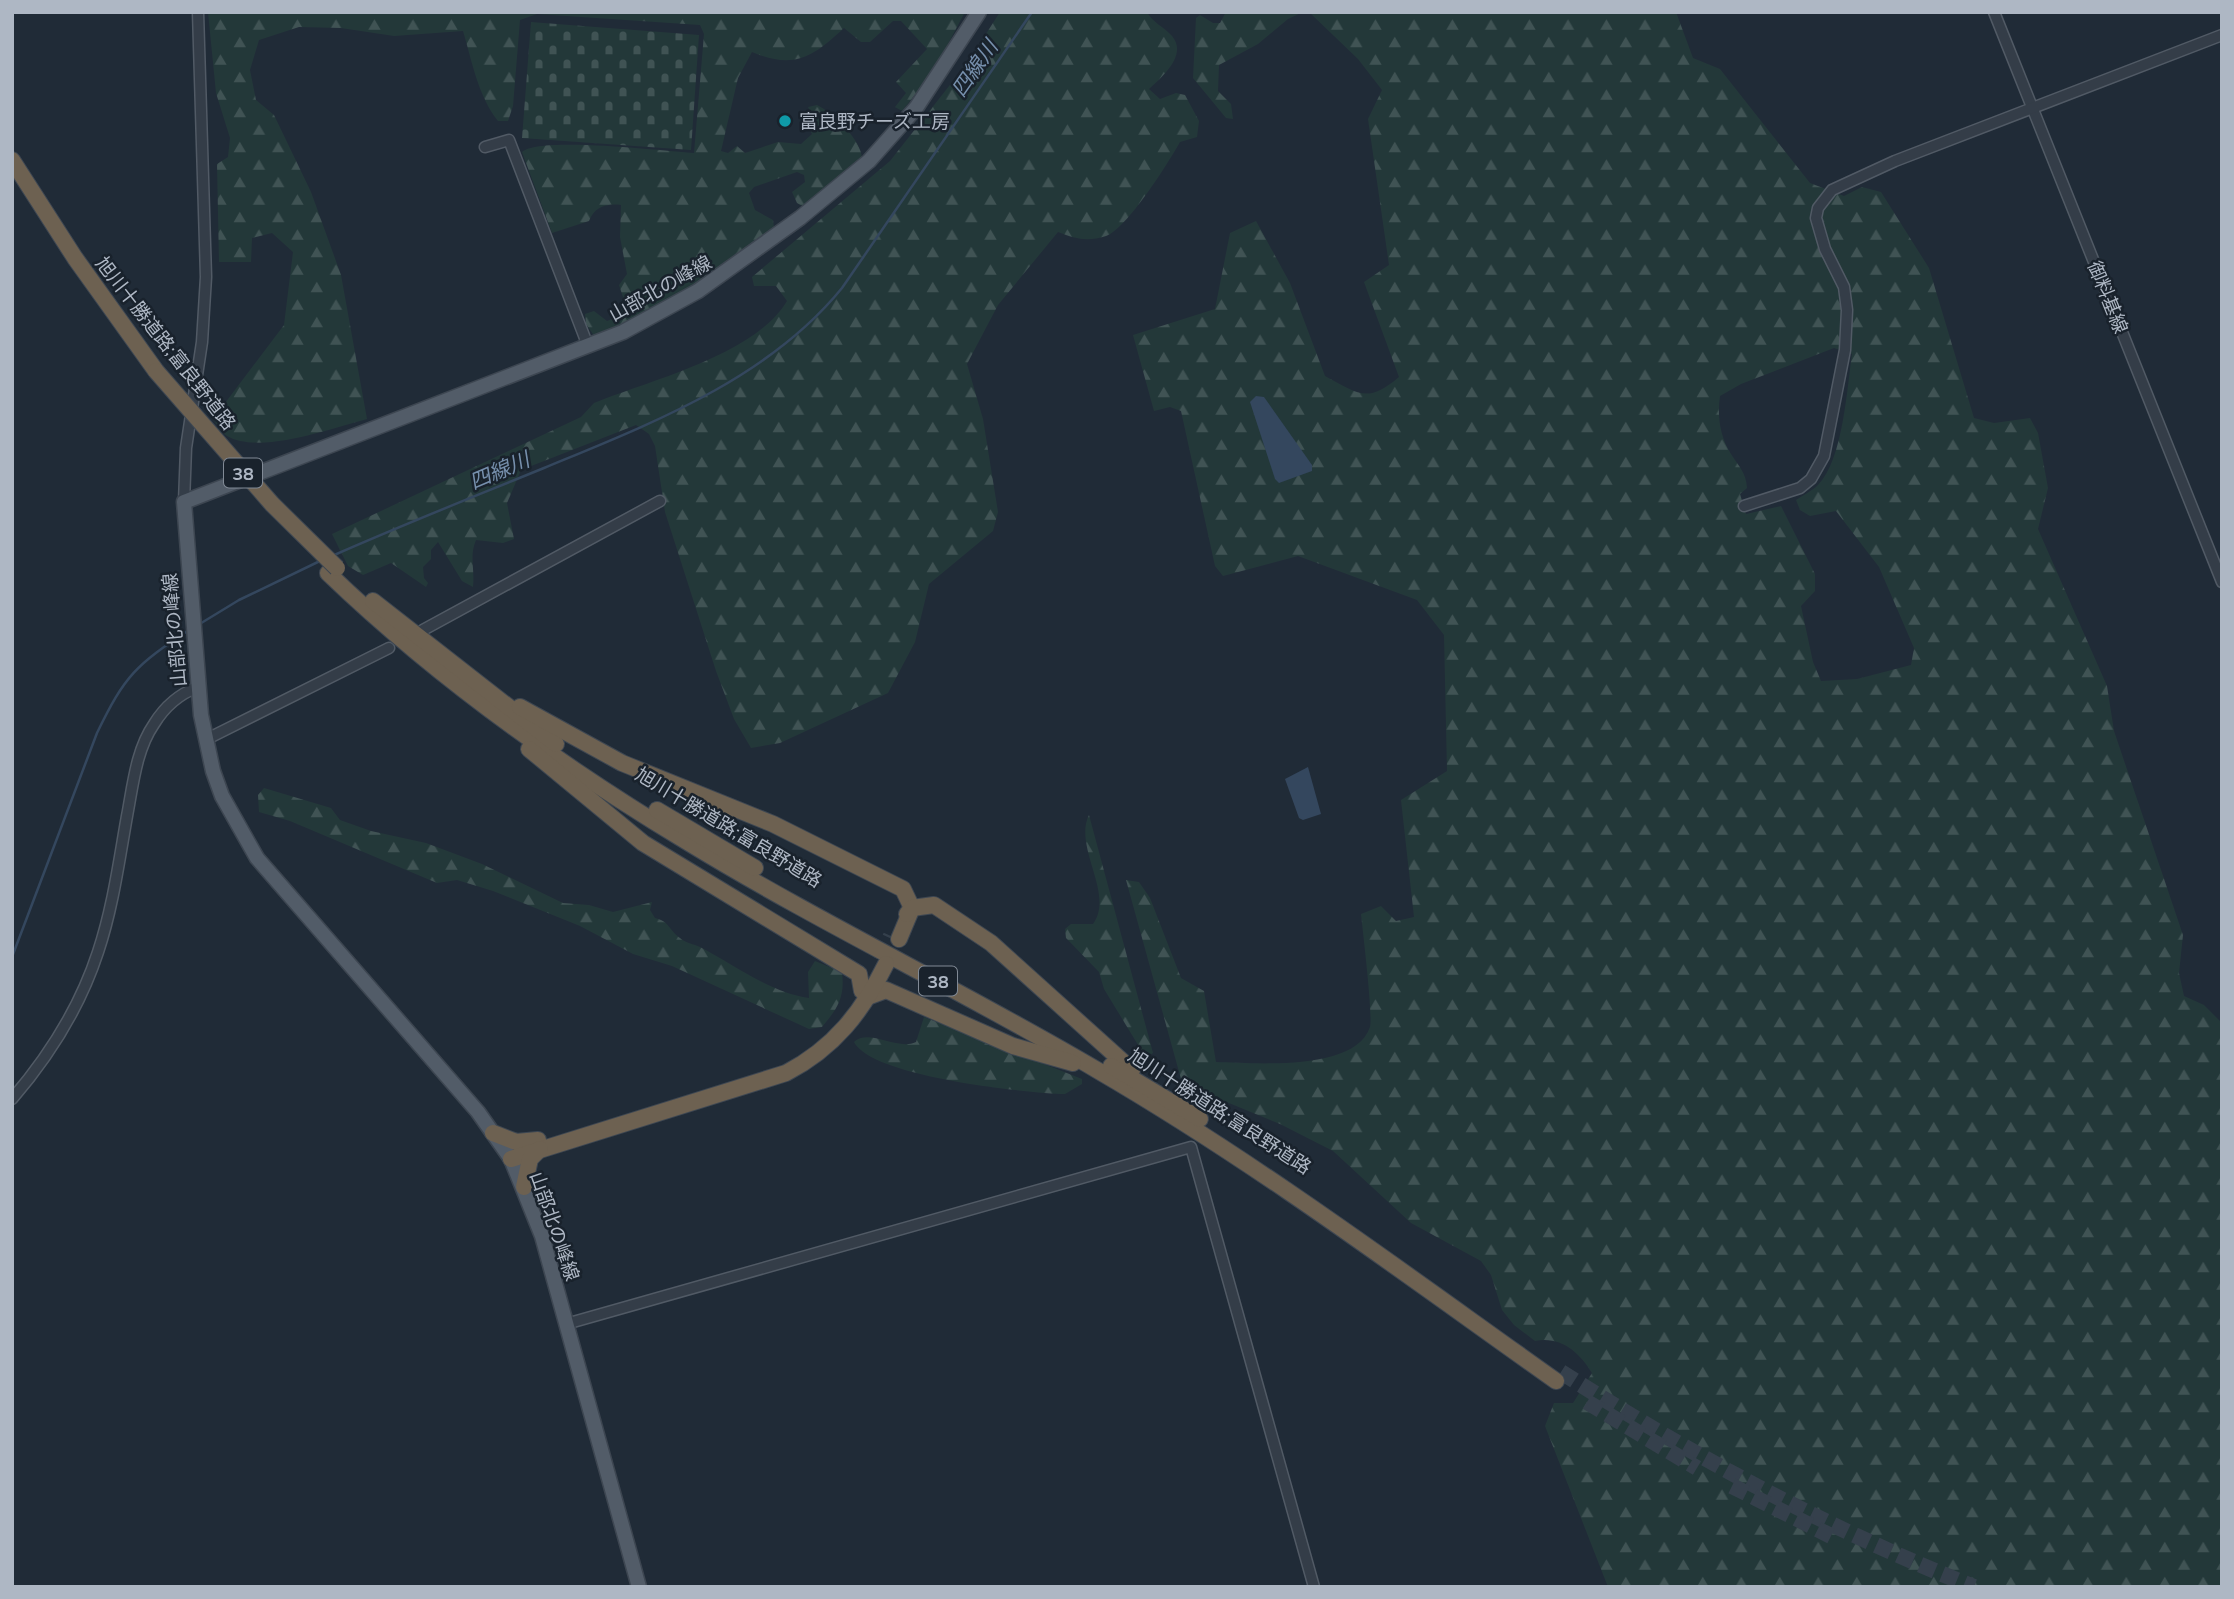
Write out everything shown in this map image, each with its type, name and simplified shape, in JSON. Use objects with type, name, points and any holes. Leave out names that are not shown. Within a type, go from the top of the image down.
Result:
[{"type":"highway","name":"旭川十勝道路;富良野道路","points":[[12,160],[153,375]]},
{"type":"highway","name":"旭川十勝道路;富良野道路","points":[[12,180],[71,272],[217,457],[400,638],[556,744],[697,835],[1154,1090],[1317,1198],[1559,1377],[1237,1155],[1099,1071],[690,844],[548,752],[468,685]]},
{"type":"highway","name":"38","points":[[468,685],[622,763],[773,824],[886,878],[903,889],[912,908],[934,905],[991,943],[1154,1090]]},
{"type":"highway","points":[[468,685],[549,766],[643,843],[859,974],[866,993]]},
{"type":"highway","points":[[895,937],[912,908]]},
{"type":"highway","points":[[509,1155],[786,1073],[822,1052],[866,993],[883,962]]},
{"type":"highway","points":[[866,993],[886,990],[1013,1046],[1099,1071]]},
{"type":"highway","points":[[493,1133],[516,1142],[539,1145]]},
{"type":"highway","points":[[524,1187],[530,1159],[539,1145]]},
{"type":"main road","name":"山部北の峰線","points":[[639,1587],[542,1236],[509,1155],[257,858],[222,796],[205,740],[198,687],[184,502],[588,346],[658,315],[698,291],[842,186],[869,161],[916,108],[979,12]]},
{"type":"street","points":[[184,502],[186,448],[202,342],[206,277],[198,12]]},
{"type":"street","name":"御料基線","points":[[1993,12],[2222,582]]},
{"type":"street","points":[[1745,506],[1800,488],[1811,479],[1824,456],[1845,350],[1847,310],[1844,286],[1817,229],[1818,208],[1832,190],[1859,175],[2222,35]]},
{"type":"street","points":[[485,147],[509,140],[588,346]]},
{"type":"street","points":[[423,630],[660,501]]},
{"type":"street","points":[[205,740],[389,648]]},
{"type":"street","points":[[12,1099],[50,1050],[91,973],[111,907],[134,779],[148,734],[174,700],[198,687]]},
{"type":"street","points":[[566,1324],[1191,1147],[1314,1587]]},
{"type":"green space","points":[[208,12],[965,12],[933,72],[902,111],[895,107],[906,93],[896,82],[927,49],[901,21],[893,21],[870,42],[861,42],[844,28],[822,47],[802,58],[780,60],[752,52],[738,78],[721,151],[728,153],[737,146],[745,153],[778,142],[801,144],[812,134],[804,118],[810,111],[808,107],[817,105],[846,128],[857,144],[862,159],[804,207],[797,203],[792,192],[805,182],[804,175],[797,172],[754,187],[749,193],[755,210],[773,220],[774,227],[660,308],[595,337],[586,324],[585,314],[594,311],[607,321],[620,316],[623,297],[619,285],[627,274],[620,237],[621,205],[602,207],[594,212],[589,221],[552,233],[522,152],[533,147],[576,145],[694,153],[704,34],[700,25],[537,14],[520,20],[513,106],[508,121],[498,121],[485,101],[463,31],[394,36],[341,28],[299,27],[259,40],[250,70],[256,100],[274,115],[311,192],[341,275],[367,419],[296,438],[258,443],[227,436],[213,419],[284,325],[293,252],[272,233],[252,238],[251,262],[219,262],[217,164],[228,157],[230,138],[216,93]]},
{"type":"green space","points":[[1000,12],[1147,12],[1172,36],[1177,51],[1171,65],[1149,89],[1160,99],[1176,93],[1185,95],[1199,121],[1197,137],[1180,142],[1146,194],[1114,231],[1106,236],[1087,239],[1058,232],[998,305],[967,364],[983,419],[998,512],[993,531],[929,584],[915,642],[888,693],[780,743],[751,748],[734,719],[716,671],[665,512],[655,446],[649,434],[636,425],[521,470],[507,503],[514,539],[503,543],[476,540],[473,587],[462,581],[438,542],[431,550],[431,559],[423,567],[424,578],[428,583],[426,587],[391,563],[363,575],[348,566],[332,534],[581,417],[594,403],[700,364],[727,351],[772,320],[787,301],[776,286],[754,286],[752,277],[890,161],[968,62]]},
{"type":"green space","points":[[1226,12],[1303,12],[1288,19],[1258,44],[1219,65],[1218,91],[1231,104],[1233,119],[1226,118],[1193,78],[1196,18],[1200,15],[1213,23],[1220,23]]},
{"type":"green space","points":[[1309,12],[1676,12],[1693,58],[1720,69],[1810,183],[1844,196],[1862,187],[1881,192],[1929,268],[1974,418],[1994,423],[2030,418],[2038,433],[2048,488],[2038,529],[2107,686],[2114,731],[2183,935],[2179,973],[2184,996],[2204,1005],[2222,1023],[2222,1587],[1608,1587],[1545,1426],[1554,1403],[1573,1403],[1592,1373],[1581,1358],[1561,1343],[1535,1341],[1514,1325],[1502,1310],[1491,1275],[1481,1261],[1411,1223],[1333,1151],[1280,1124],[1195,1089],[1181,1079],[1126,880],[1139,882],[1150,898],[1181,978],[1204,991],[1216,1062],[1302,1062],[1345,1052],[1361,1041],[1370,1027],[1371,1019],[1361,914],[1381,906],[1396,921],[1414,917],[1401,800],[1447,771],[1444,635],[1417,600],[1298,556],[1223,576],[1215,566],[1181,411],[1170,407],[1154,411],[1133,335],[1215,309],[1230,233],[1256,221],[1290,283],[1325,376],[1346,388],[1363,393],[1379,391],[1399,377],[1364,282],[1389,265],[1368,119],[1382,90],[1358,59]],"holes":[[[1834,348],[1852,354],[1842,423],[1833,459],[1818,485],[1796,500],[1800,510],[1810,516],[1836,511],[1879,567],[1914,648],[1911,665],[1857,679],[1821,681],[1813,662],[1801,606],[1815,591],[1815,574],[1781,506],[1746,514],[1740,494],[1747,488],[1746,482],[1742,470],[1724,441],[1719,404],[1720,396],[1741,384]]]},
{"type":"green space","points":[[531,22],[699,35],[691,150],[522,138]]},
{"type":"green space","points":[[264,788],[331,808],[340,820],[371,831],[426,843],[482,864],[563,903],[589,905],[613,912],[652,902],[650,910],[655,918],[660,919],[682,940],[700,947],[766,984],[794,995],[809,998],[808,972],[815,961],[842,972],[839,1002],[822,1027],[809,1029],[672,966],[633,954],[580,926],[493,891],[457,880],[437,883],[290,821],[259,812],[258,795]]},
{"type":"green space","points":[[1089,815],[1153,1053],[1146,1058],[1104,989],[1099,972],[1066,938],[1065,929],[1071,924],[1093,924],[1098,912],[1097,885],[1086,841],[1085,828]]},
{"type":"green space","points":[[924,1017],[1082,1079],[1082,1084],[1065,1094],[952,1081],[889,1065],[867,1054],[854,1042],[867,1037],[900,1044],[916,1042]]},
{"type":"water","points":[[1256,396],[1264,397],[1312,465],[1312,471],[1279,483],[1275,479],[1250,402]]},
{"type":"water","points":[[1308,767],[1321,814],[1303,820],[1299,818],[1285,779]]},
{"type":"waterway","name":"四線川","points":[[332,556],[665,416],[743,374],[779,349],[812,320],[842,288],[1032,12]]},
{"type":"waterway","name":"四線川","points":[[198,625],[239,600],[322,560]]},
{"type":"waterway","name":"四線川","points":[[12,957],[107,713],[124,684],[134,673],[156,653],[189,630]]},
{"type":"tunnel","points":[[880,960],[891,936]]},
{"type":"tunnel","points":[[1561,1372],[1660,1433],[1762,1489],[1867,1541],[1974,1587]]},
{"type":"tunnel","points":[[1587,1402],[1697,1468]]},
{"type":"tunnel","points":[[1732,1486],[1831,1536]]},
{"type":"place","name":"富良野チーズ工房","points":[[785,121]]}]
